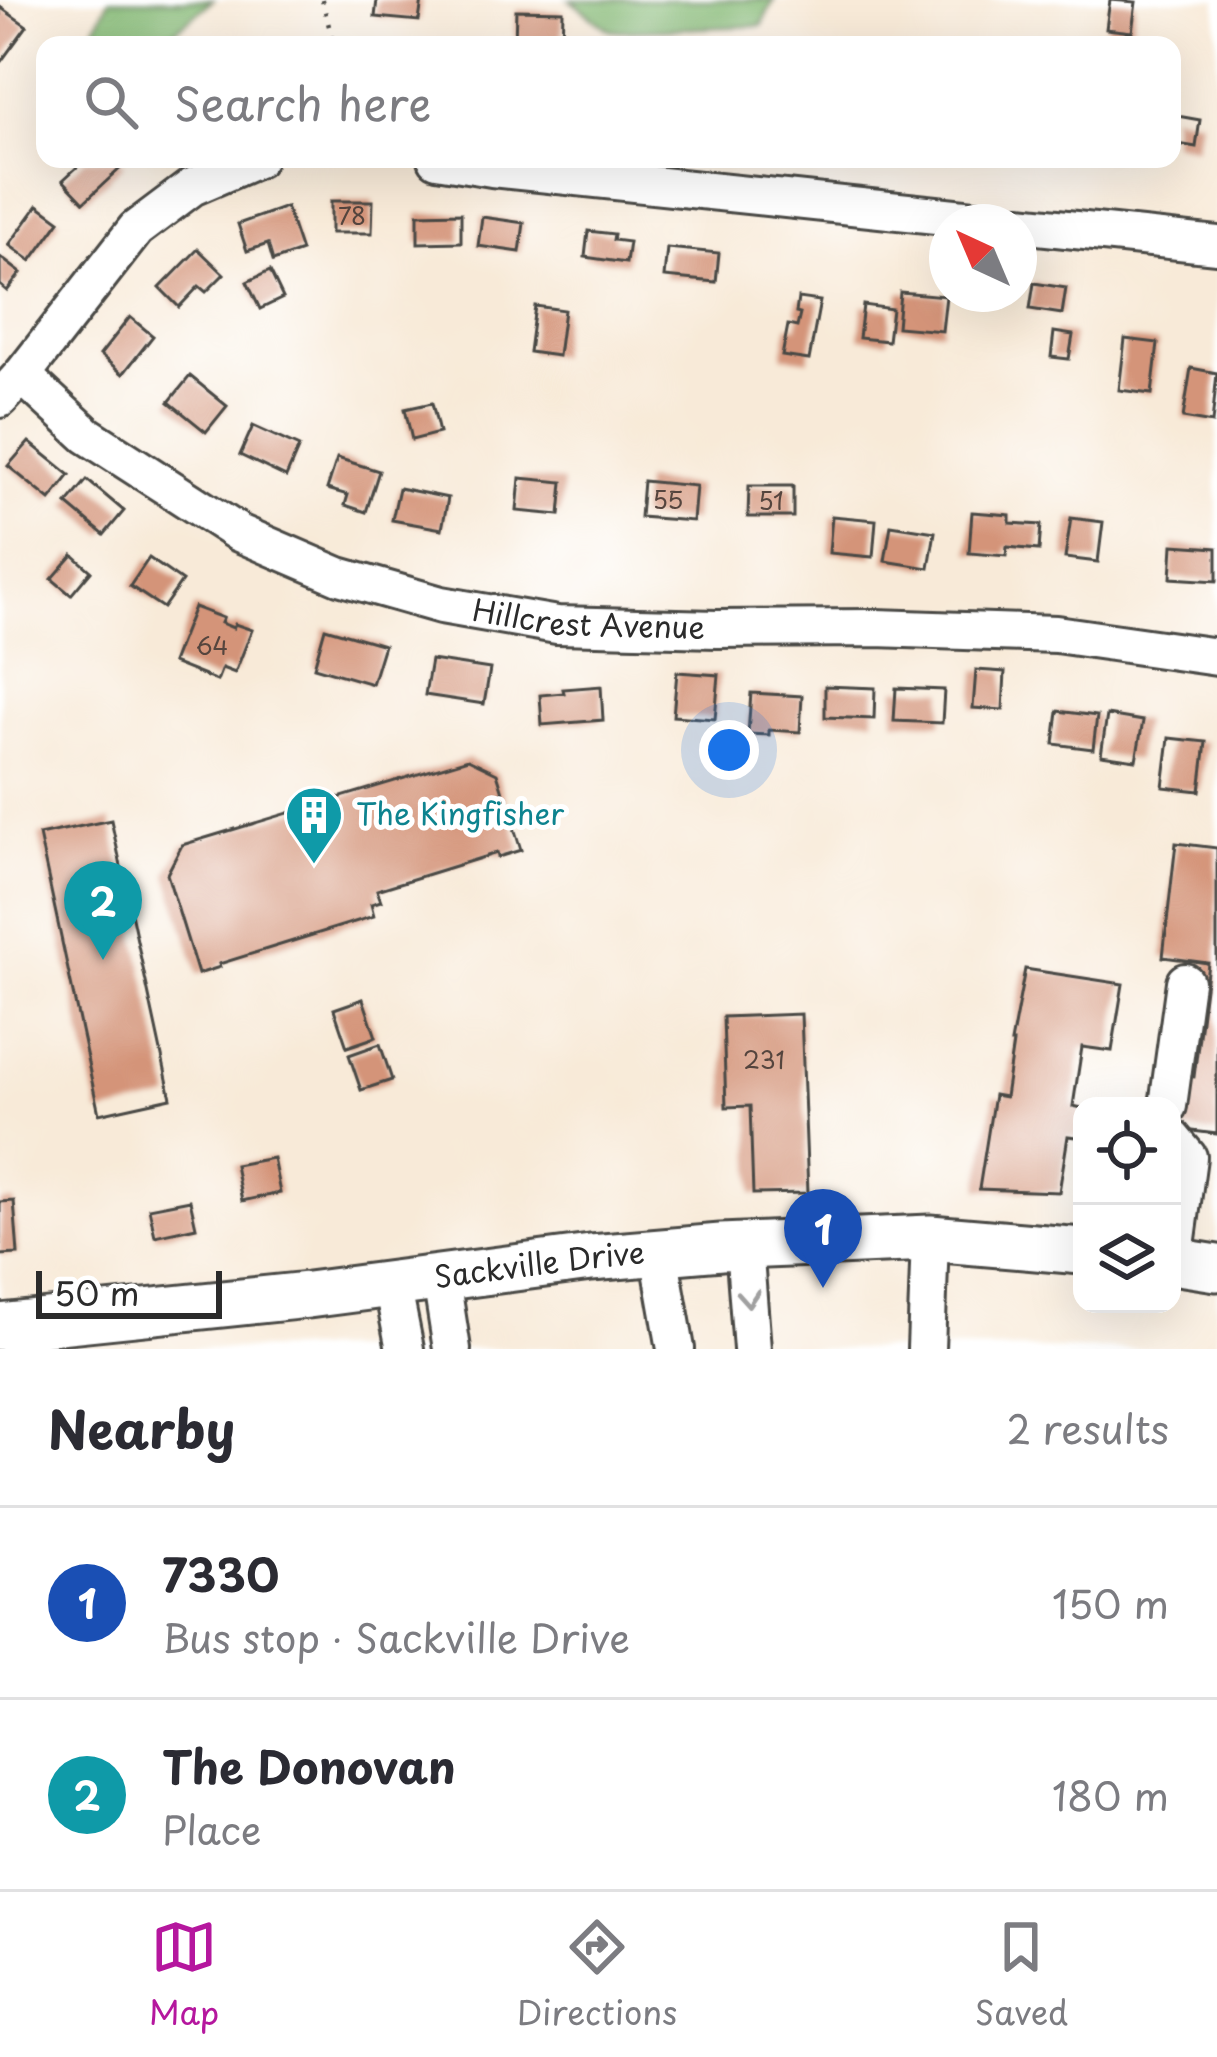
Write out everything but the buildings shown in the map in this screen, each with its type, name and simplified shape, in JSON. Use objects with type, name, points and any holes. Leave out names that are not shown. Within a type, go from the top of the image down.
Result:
[{"type":"main road","name":"Sackville Drive","points":[[0,1327],[308,1295],[591,1258],[744,1246],[930,1238],[1073,1250]]},
{"type":"street","points":[[11,387],[136,229],[192,187],[236,168]]},
{"type":"street","points":[[492,168],[929,214]]},
{"type":"street","points":[[1037,226],[1217,245]]},
{"type":"street","name":"Hillcrest Avenue","points":[[11,387],[239,532],[340,576],[440,605],[557,625],[1056,634],[1217,657]]},
{"type":"street","points":[[1169,1097],[1185,982]]},
{"type":"street","points":[[1181,1149],[1188,1157],[1188,1263]]},
{"type":"street","points":[[926,1349],[930,1238]]},
{"type":"street","points":[[744,1246],[752,1349]]},
{"type":"street","points":[[658,1253],[676,1349]]},
{"type":"street","points":[[441,1279],[452,1349]]},
{"type":"street","points":[[392,1283],[405,1349]]},
{"type":"path","points":[[322,0],[332,36]]},
{"type":"green space","points":[[109,0],[213,0],[168,36],[91,36]]},
{"type":"green space","points":[[570,0],[774,0],[761,26],[611,31]]},
{"type":"place","name":"The Kingfisher","points":[[314,866]]},
{"type":"place","name":"The Donovan","points":[[103,960]]},
{"type":"place","name":"7330","points":[[823,1288]]}]
